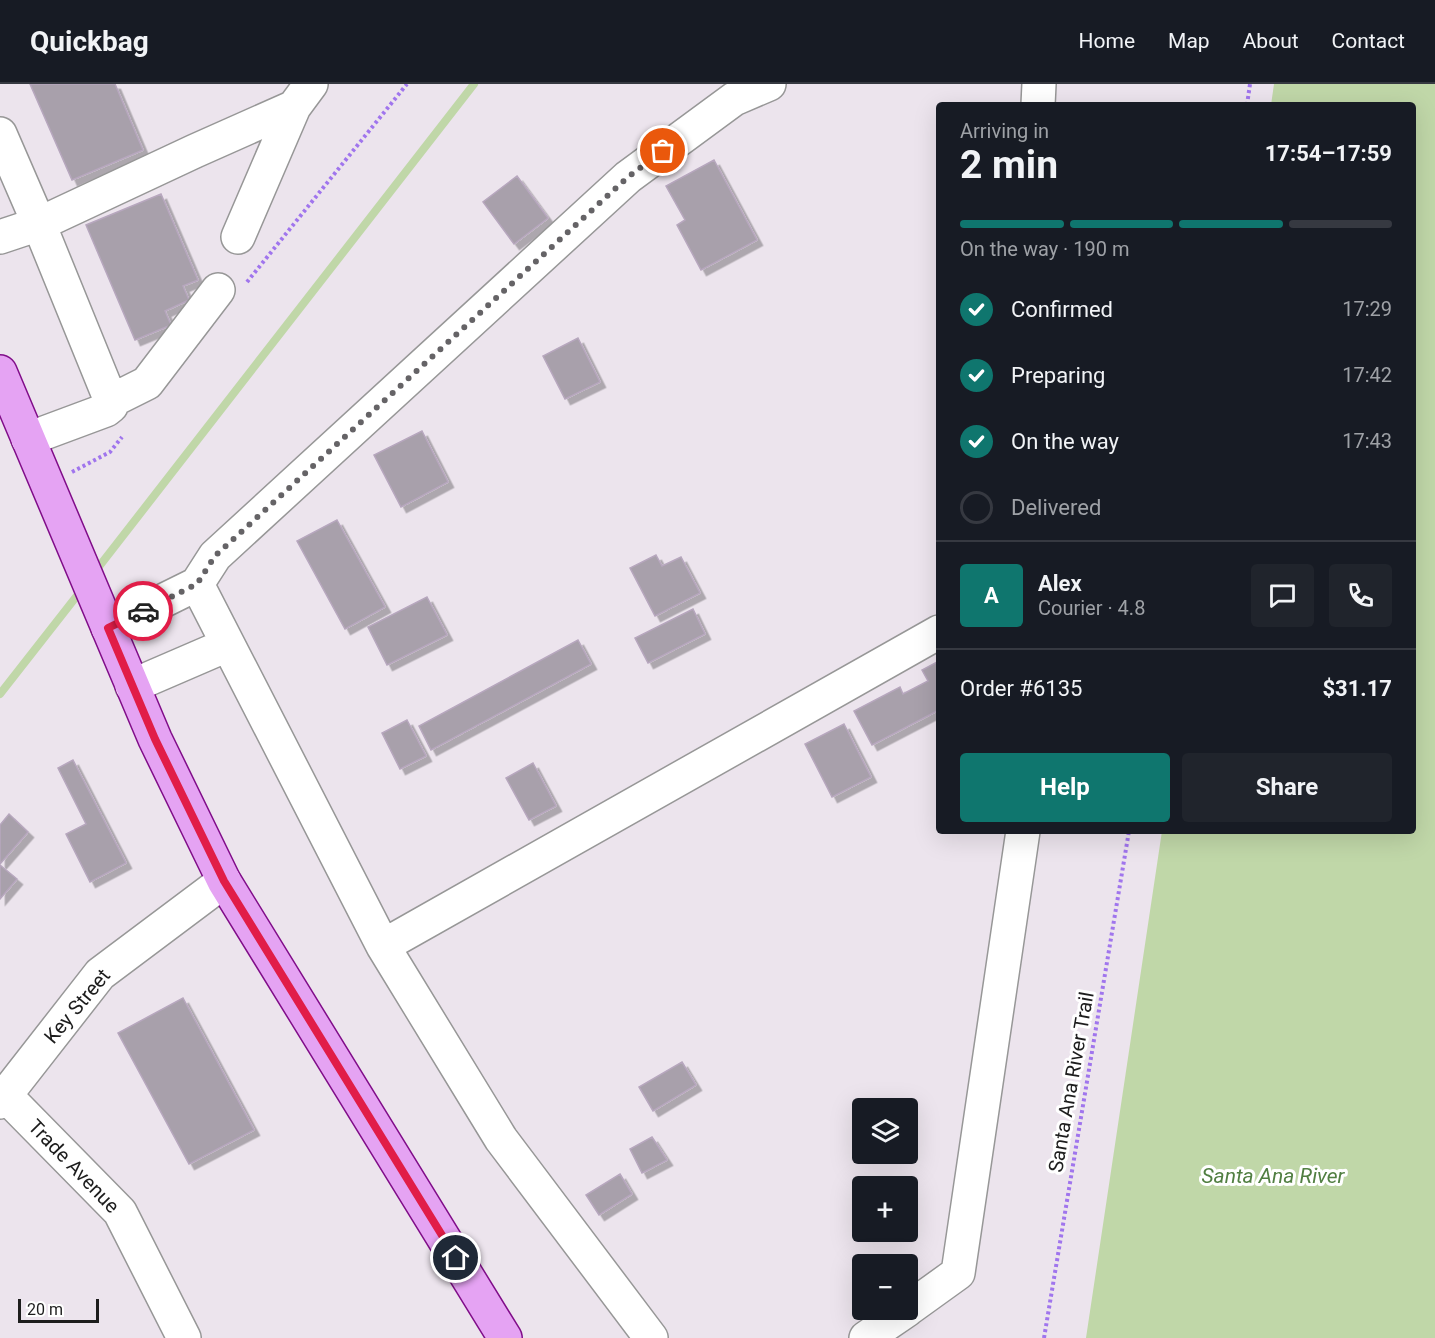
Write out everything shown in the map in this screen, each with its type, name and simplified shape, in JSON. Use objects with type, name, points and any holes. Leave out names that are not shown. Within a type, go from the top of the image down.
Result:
[{"type":"main road","points":[[0,372],[155,739],[224,881],[505,1338]]},
{"type":"street","points":[[108,628],[197,584],[215,556],[628,177],[734,99],[769,84]]},
{"type":"street","points":[[1038,102],[1039,84]]},
{"type":"street","points":[[0,237],[39,224],[195,151],[303,96]]},
{"type":"street","points":[[238,237],[303,96]]},
{"type":"street","points":[[0,134],[111,401],[111,406],[106,410],[28,440]]},
{"type":"street","points":[[111,401],[147,383],[218,290]]},
{"type":"street","points":[[197,584],[383,946],[501,1139],[651,1338]]},
{"type":"street","points":[[383,946],[936,634]]},
{"type":"street","points":[[132,686],[227,645]]},
{"type":"street","points":[[918,1301],[958,1273],[1023,834]]},
{"type":"street","name":"Key Street","points":[[3,1098],[100,974],[224,881]]},
{"type":"street","name":"Trade Avenue","points":[[3,1098],[120,1212],[184,1338]]},
{"type":"street","points":[[866,1338],[891,1320]]},
{"type":"path","points":[[1247,102],[1250,84]]},
{"type":"path","name":"Santa Ana River Trail","points":[[1044,1338],[1128,834]]},
{"type":"water","name":"Santa Ana River","points":[[1274,84],[1435,84],[1435,1338],[1086,1338],[1162,834],[1416,834],[1416,102],[1271,102]]},
{"type":"building","points":[[30,84],[115,84],[143,150],[72,180]]},
{"type":"building","points":[[714,160],[757,240],[701,270],[677,225],[685,220],[666,186]]},
{"type":"building","points":[[517,176],[548,218],[514,244],[483,202]]},
{"type":"building","points":[[161,194],[198,280],[183,286],[189,300],[165,311],[171,325],[135,340],[86,225]]},
{"type":"building","points":[[578,338],[600,382],[565,399],[543,356]]},
{"type":"building","points":[[422,431],[448,482],[401,507],[374,455]]},
{"type":"building","points":[[337,520],[385,607],[345,629],[297,541]]},
{"type":"building","points":[[656,555],[662,566],[681,557],[700,593],[655,616],[630,568]]},
{"type":"building","points":[[427,597],[447,635],[387,665],[368,627]]},
{"type":"building","points":[[693,609],[705,634],[648,663],[635,638]]},
{"type":"building","points":[[578,640],[591,664],[431,750],[419,726]]},
{"type":"building","points":[[936,663],[936,712],[872,745],[854,711],[900,687],[903,694],[928,681],[922,670]]},
{"type":"building","points":[[407,720],[426,756],[400,769],[382,733]]},
{"type":"building","points":[[844,724],[871,777],[832,797],[805,744]]},
{"type":"building","points":[[73,760],[126,863],[90,882],[66,834],[86,824],[58,768]]},
{"type":"building","points":[[533,763],[556,806],[529,820],[506,778]]},
{"type":"building","points":[[9,814],[28,832],[0,864],[0,825]]},
{"type":"building","points":[[0,865],[17,879],[0,899]]},
{"type":"building","points":[[183,998],[254,1130],[189,1164],[118,1033]]},
{"type":"building","points":[[682,1062],[696,1085],[653,1111],[639,1087]]},
{"type":"building","points":[[652,1137],[667,1160],[642,1173],[630,1149]]},
{"type":"building","points":[[620,1174],[632,1194],[599,1215],[586,1195]]},
{"type":"waterway","points":[[94,573],[474,84]]},
{"type":"waterway","points":[[0,694],[83,588]]},
{"type":"way so far","points":[[143,611],[197,584],[215,556],[628,177],[663,151]]},
{"type":"route","points":[[143,611],[108,628],[155,739],[224,881],[456,1258]]}]
